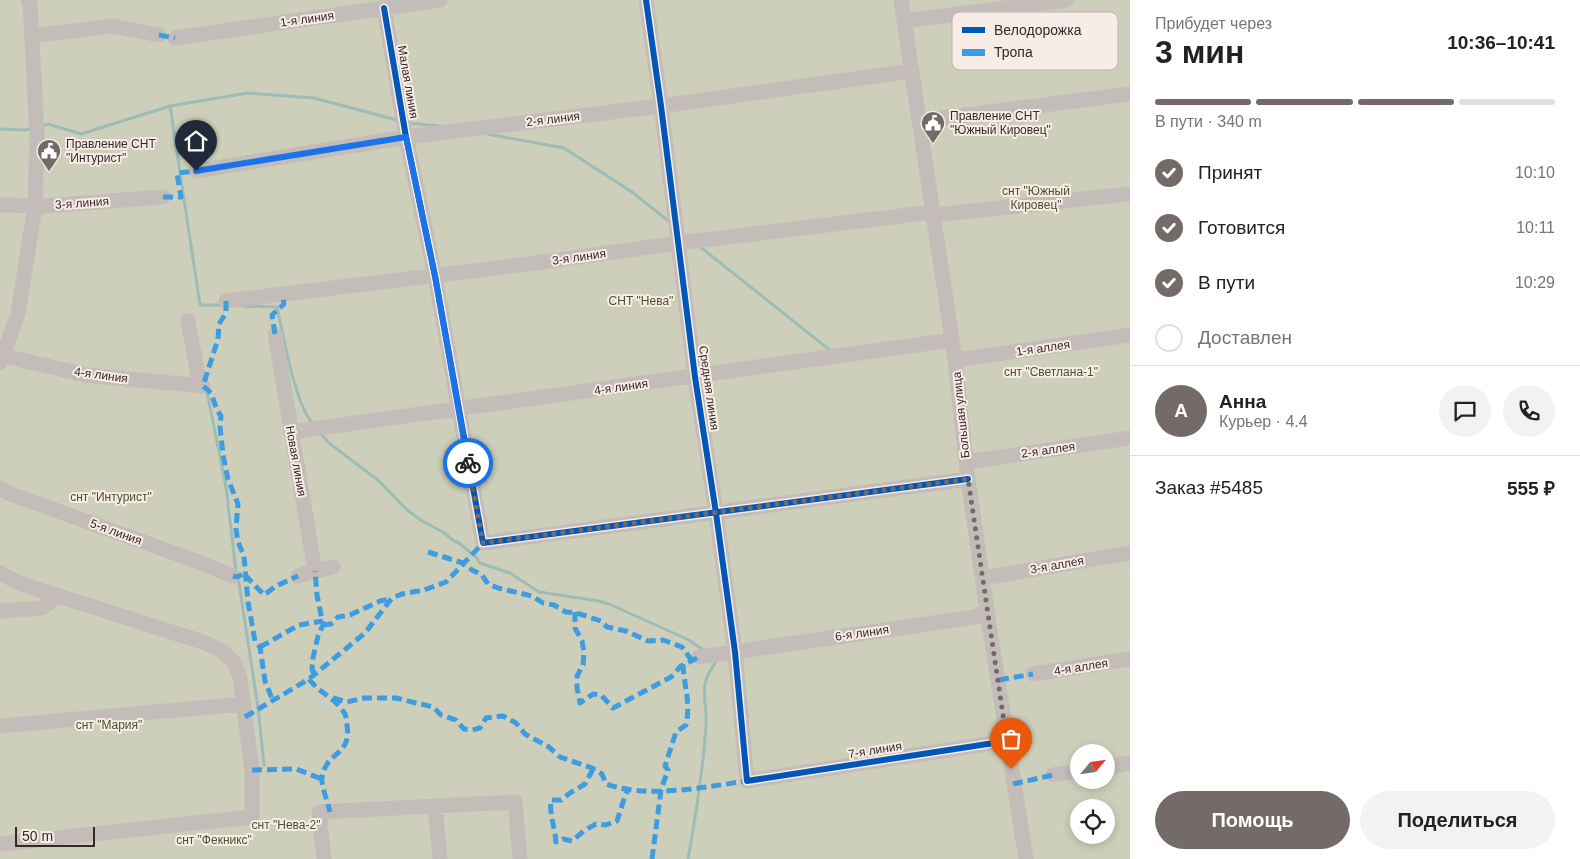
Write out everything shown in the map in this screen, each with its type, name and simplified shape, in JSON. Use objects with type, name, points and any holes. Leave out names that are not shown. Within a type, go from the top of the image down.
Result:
[{"type":"street","points":[[1,358],[18,314],[35,206],[37,127],[30,3],[28,0]]},
{"type":"street","name":"1-я линия","points":[[175,38],[440,0]]},
{"type":"street","name":"Средняя линия","points":[[646,0],[695,377],[734,649],[747,780]]},
{"type":"street","name":"Большая улица","points":[[901,0],[955,360],[968,479],[983,578],[984,613],[1026,859]]},
{"type":"street","points":[[973,12],[1066,0]]},
{"type":"street","name":"Малая линия","points":[[384,8],[483,543],[716,513]]},
{"type":"street","points":[[904,21],[952,15]]},
{"type":"street","points":[[32,36],[112,26],[159,35]]},
{"type":"street","name":"2-я линия","points":[[196,171],[405,127],[661,106],[912,71]]},
{"type":"street","points":[[920,121],[1130,94]]},
{"type":"street","name":"3-я линия","points":[[226,301],[435,276],[679,243],[1130,194]]},
{"type":"street","name":"3-я линия","points":[[0,206],[35,206],[163,197]]},
{"type":"street","name":"4-я линия","points":[[1,358],[86,375],[201,386],[188,321]]},
{"type":"street","name":"Новая линия","points":[[275,334],[314,571]]},
{"type":"street","name":"1-я аллея","points":[[955,360],[1130,335]]},
{"type":"street","name":"4-я линия","points":[[291,432],[952,340]]},
{"type":"street","name":"2-я аллея","points":[[967,462],[1130,438]]},
{"type":"street","points":[[716,513],[968,479]]},
{"type":"street","name":"5-я линия","points":[[0,488],[8,493],[232,576]]},
{"type":"street","name":"3-я аллея","points":[[983,578],[1130,552]]},
{"type":"street","points":[[298,576],[333,567]]},
{"type":"street","points":[[0,573],[22,584],[206,643],[222,651],[234,662],[240,678],[252,770],[252,817],[0,844]]},
{"type":"street","points":[[0,611],[42,608],[58,596]]},
{"type":"street","name":"6-я линия","points":[[706,656],[734,649],[975,617],[984,613]]},
{"type":"street","name":"4-я аллея","points":[[1033,674],[1130,659]]},
{"type":"street","points":[[0,726],[243,704]]},
{"type":"street","name":"7-я линия","points":[[747,780],[1007,741]]},
{"type":"street","points":[[1115,766],[1130,763]]},
{"type":"street","points":[[1053,775],[1070,772]]},
{"type":"street","points":[[324,859],[319,812],[516,802],[520,859]]},
{"type":"street","points":[[435,806],[440,859]]},
{"type":"green space","points":[[0,0],[1130,0],[1130,859],[0,859]]},
{"type":"waterway","points":[[42,126],[48,124],[81,134],[170,106],[248,93],[314,98],[397,120]]},
{"type":"waterway","points":[[170,106],[200,305],[223,305]]},
{"type":"waterway","points":[[408,123],[439,126]]},
{"type":"waterway","points":[[0,129],[25,130],[33,128]]},
{"type":"waterway","points":[[487,134],[564,148],[632,192],[671,223]]},
{"type":"waterway","points":[[699,246],[831,351]]},
{"type":"waterway","points":[[242,306],[277,307],[295,385],[300,401],[313,424]]},
{"type":"waterway","points":[[207,392],[226,487],[236,571]]},
{"type":"waterway","points":[[320,433],[329,443],[379,481],[406,509],[459,543],[476,557],[480,563],[510,573],[539,592],[609,604],[689,640],[705,651]]},
{"type":"waterway","points":[[238,577],[258,707],[264,765]]},
{"type":"waterway","points":[[688,859],[705,743],[705,684],[715,663],[713,660]]},
{"type":"marked path","points":[[159,35],[175,38]]},
{"type":"marked path","points":[[163,197],[181,197],[177,173],[196,171]]},
{"type":"marked path","points":[[275,334],[272,315],[284,304],[282,295]]},
{"type":"marked path","points":[[226,301],[226,313],[219,324],[218,339],[203,386],[211,393],[221,416],[220,426],[223,455],[228,479],[238,504],[236,529],[238,542],[244,556],[248,602],[255,641],[260,647],[265,681],[273,701]]},
{"type":"marked path","points":[[245,717],[309,679],[365,633],[392,598],[446,582],[483,543]]},
{"type":"marked path","points":[[428,552],[463,563],[482,575],[488,584],[498,588],[532,596],[543,603],[554,605],[566,612],[577,613],[601,621],[607,627],[626,631],[648,641],[663,640],[682,647],[692,661]]},
{"type":"marked path","points":[[314,674],[312,669],[313,658],[318,636],[323,625],[317,595],[315,571]]},
{"type":"marked path","points":[[233,576],[237,577],[245,573]]},
{"type":"marked path","points":[[245,575],[264,595],[276,586],[298,576]]},
{"type":"marked path","points":[[323,625],[331,624],[338,617],[350,615],[380,601],[390,599]]},
{"type":"marked path","points":[[575,612],[575,628],[582,641],[584,652],[583,665],[577,676],[580,703],[593,694],[601,695],[613,708],[671,677],[681,666],[699,657]]},
{"type":"marked path","points":[[260,647],[299,625],[323,621]]},
{"type":"marked path","points":[[652,859],[661,790],[668,770],[665,766],[676,732],[686,725],[688,702],[683,664]]},
{"type":"marked path","points":[[999,680],[1033,674]]},
{"type":"marked path","points":[[309,679],[341,708],[347,721],[348,735],[346,743],[328,762],[322,778],[330,812]]},
{"type":"marked path","points":[[333,698],[347,702],[364,698],[396,698],[433,707],[441,715],[456,720],[464,729],[472,730],[480,728],[486,718],[503,716],[516,723],[525,734],[549,747],[560,757],[592,768],[602,774],[606,784],[622,788],[640,791],[695,789],[747,781]]},
{"type":"marked path","points":[[252,770],[296,769],[322,779]]},
{"type":"marked path","points":[[593,769],[585,784],[561,800],[551,800],[556,842],[563,839],[572,841],[596,824],[606,825],[617,821],[628,790]]},
{"type":"marked path","points":[[1013,784],[1053,775]]},
{"type":"cycle path","points":[[646,0],[695,377],[735,652],[747,781],[1007,741]]},
{"type":"cycle path","points":[[384,8],[406,137],[435,276],[483,543],[968,479]]},
{"type":"way so far","points":[[468,463],[483,543],[968,479],[1011,769]]},
{"type":"place","name":"Правление СНТ \"Южный Кировец\"","points":[[933,144]]},
{"type":"place","name":"Правление СНТ \"Интурист\"","points":[[49,172]]},
{"type":"route","points":[[196,171],[406,137],[435,276],[468,463]]},
{"type":"park label","name":"снт \"Южный Кировец\"","points":[[1036,198]]},
{"type":"park label","name":"СНТ \"Нева\"","points":[[641,301]]},
{"type":"park label","name":"снт \"Светлана-1\"","points":[[1051,372]]},
{"type":"park label","name":"снт \"Интурист\"","points":[[111,497]]},
{"type":"park label","name":"снт \"Мария\"","points":[[109,725]]},
{"type":"park label","name":"снт \"Нева-2\"","points":[[286,825]]},
{"type":"park label","name":"снт \"Фекникс\"","points":[[214,840]]}]
